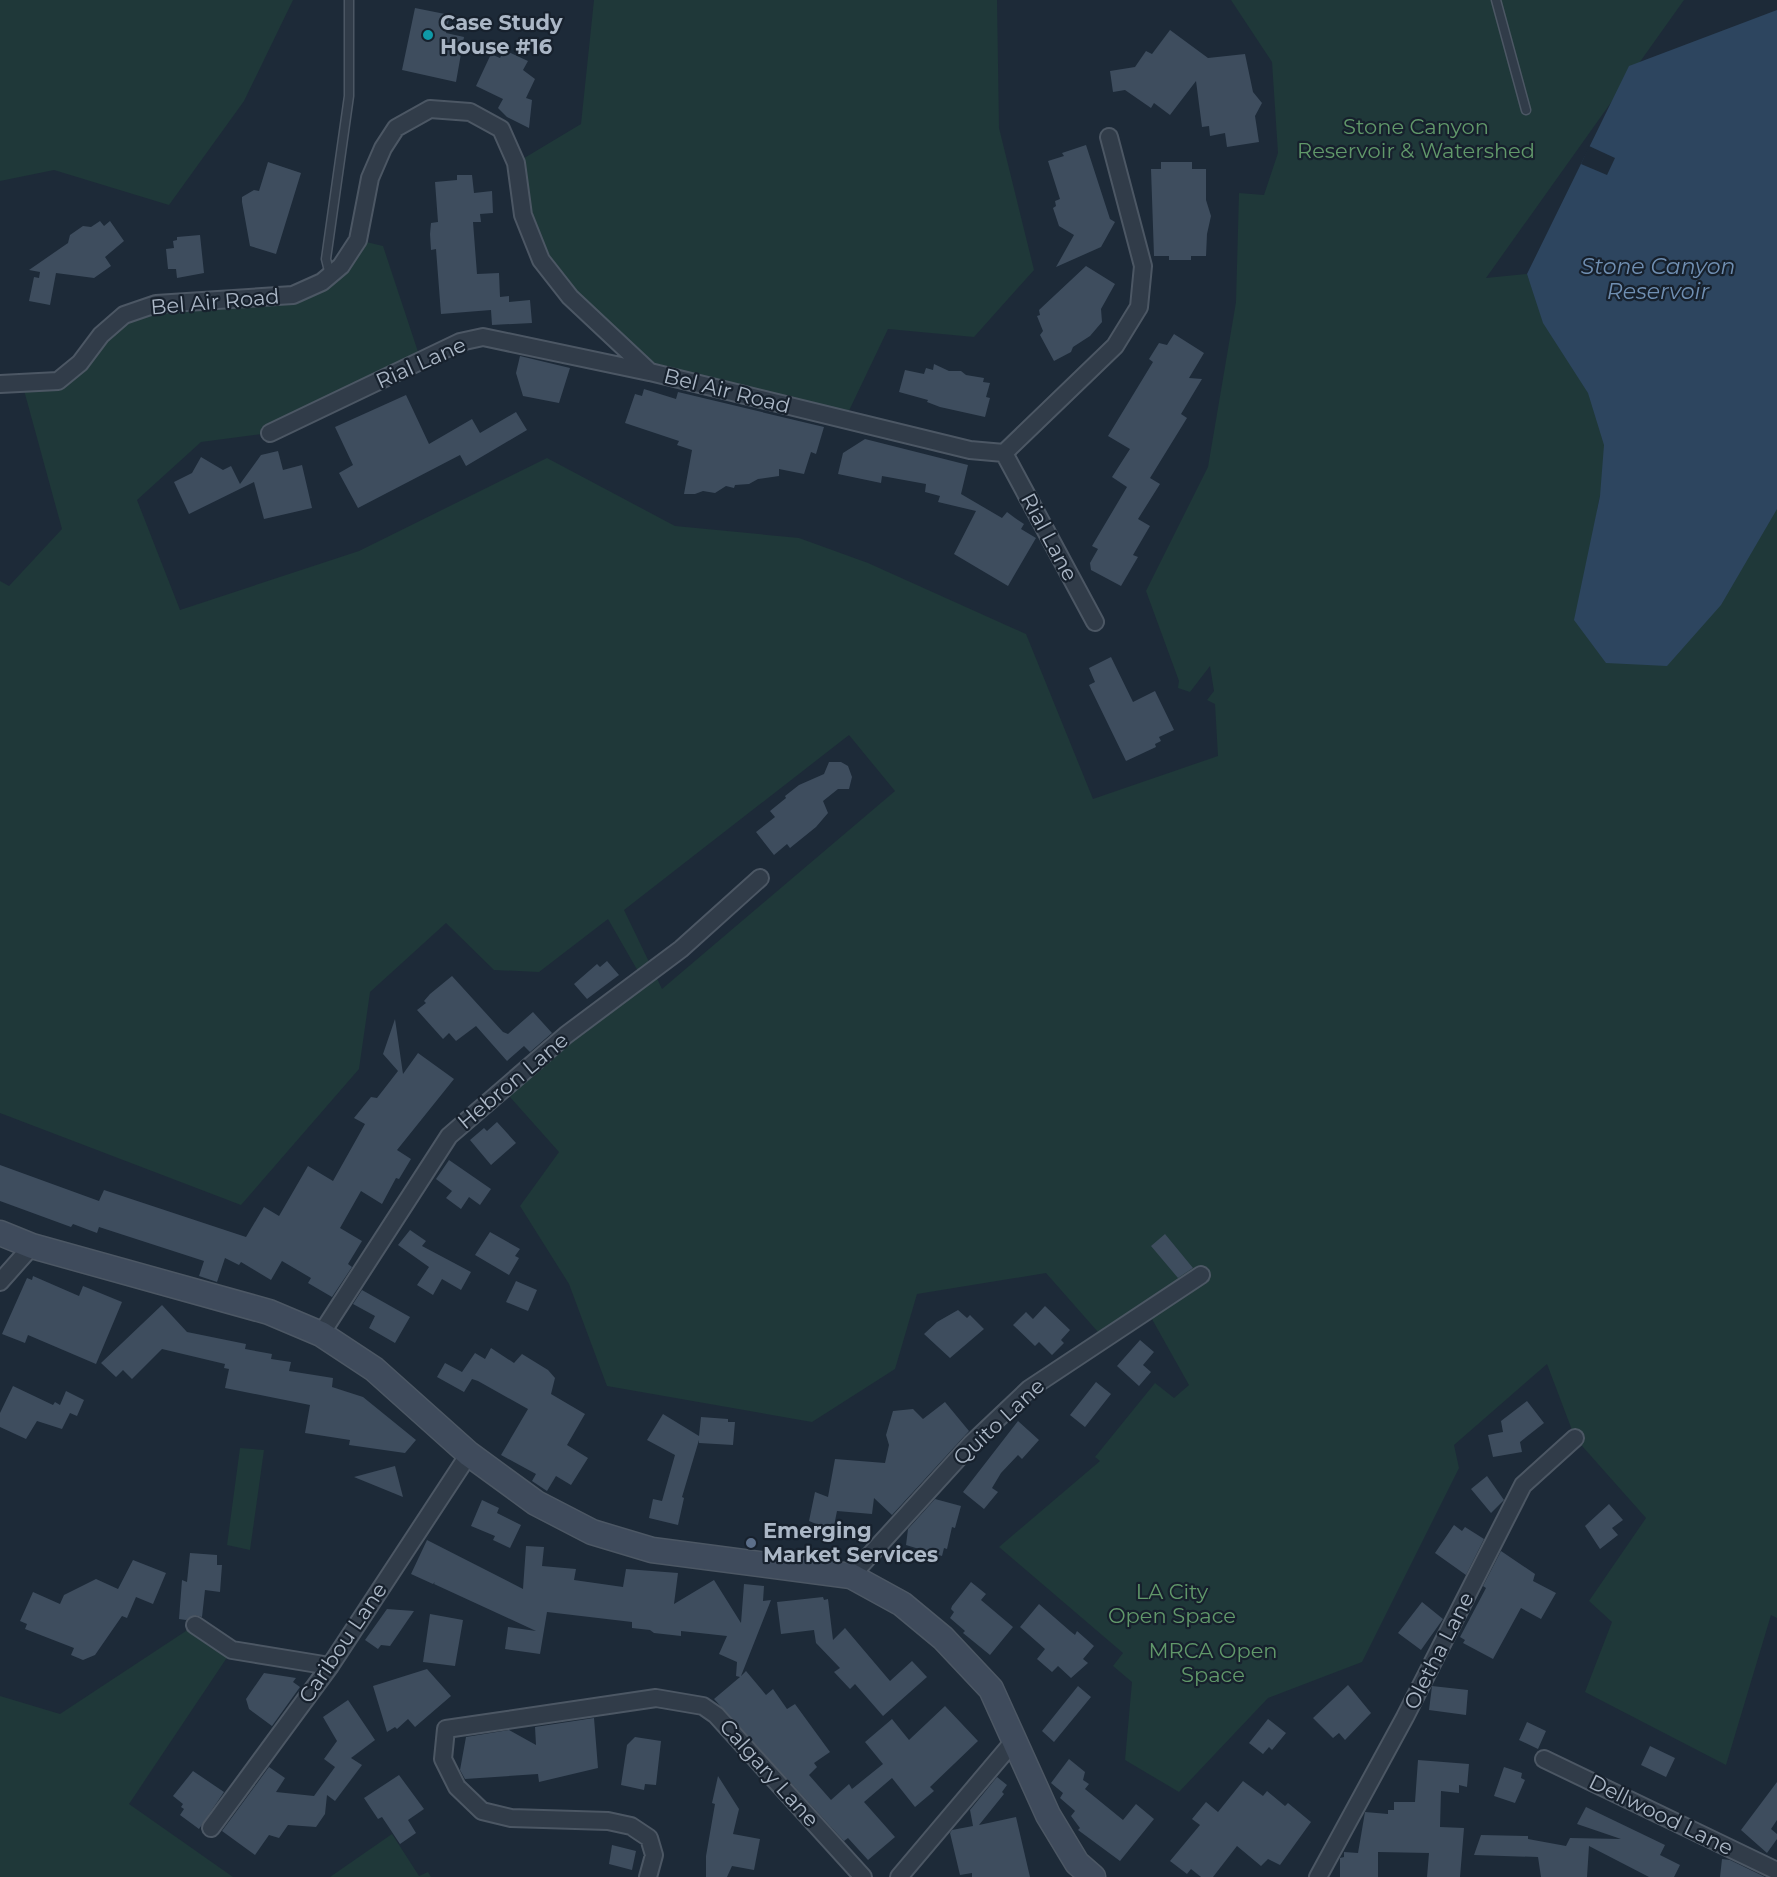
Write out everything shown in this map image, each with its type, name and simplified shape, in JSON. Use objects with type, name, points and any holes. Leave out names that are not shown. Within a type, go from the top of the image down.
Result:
[{"type":"main road","points":[[0,1233],[32,1246],[269,1312],[321,1334],[374,1369],[469,1454],[536,1503],[592,1532],[652,1550],[851,1576],[902,1604],[943,1638],[991,1689],[1048,1815],[1077,1863],[1093,1877]]},
{"type":"street","name":"Bel Air Road","points":[[0,384],[57,381],[80,363],[101,335],[124,315],[156,304],[293,295],[322,282],[341,266],[358,240],[370,178],[383,148],[396,128],[430,109],[470,112],[501,129],[516,163],[523,215],[541,260],[570,297],[650,372],[970,450],[1004,453]]},
{"type":"street","points":[[1004,453],[1115,346],[1139,307],[1143,267],[1109,137]]},
{"type":"street","name":"Rial Lane","points":[[270,433],[460,342],[483,337],[650,372]]},
{"type":"street","name":"Rial Lane","points":[[1004,453],[1095,622]]},
{"type":"street","name":"Hebron Lane","points":[[321,1334],[449,1136],[566,1035],[681,949],[760,878]]},
{"type":"street","points":[[0,1282],[32,1246]]},
{"type":"street","name":"Quito Lane","points":[[851,1576],[972,1443],[1029,1389],[1201,1275]]},
{"type":"street","name":"Oletha Lane","points":[[1318,1877],[1406,1717],[1522,1485],[1575,1438]]},
{"type":"street","name":"Caribou Lane","points":[[211,1828],[330,1666],[469,1454]]},
{"type":"street","points":[[195,1625],[232,1650],[330,1666]]},
{"type":"street","name":"Calgary Lane","points":[[648,1877],[654,1855],[649,1838],[631,1826],[608,1821],[511,1818],[482,1811],[457,1787],[443,1759],[446,1729],[586,1706],[656,1698],[703,1706],[716,1715],[863,1877]]},
{"type":"street","points":[[899,1877],[1014,1741]]},
{"type":"street","name":"Dellwood Lane","points":[[1544,1759],[1777,1871]]},
{"type":"lane","points":[[330,275],[326,259],[349,96],[349,0]]},
{"type":"lane","points":[[1496,0],[1526,110]]},
{"type":"green space","points":[[0,0],[293,0],[244,101],[169,205],[54,170],[0,181]]},
{"type":"green space","points":[[594,0],[997,0],[999,128],[1034,270],[974,337],[888,329],[845,419],[650,372],[541,260],[516,163],[581,124]]},
{"type":"green space","points":[[1231,0],[1684,0],[1486,278],[1527,274],[1529,280],[1752,260],[1600,496],[1597,510],[1777,282],[1777,1618],[1771,1615],[1726,1765],[1585,1692],[1612,1622],[1589,1601],[1646,1518],[1575,1438],[1547,1364],[1454,1445],[1459,1468],[1362,1662],[1268,1698],[1179,1792],[1125,1760],[1132,1682],[1113,1666],[1123,1653],[999,1547],[1100,1461],[1095,1457],[1155,1383],[1174,1398],[1189,1385],[1148,1312],[1105,1340],[1046,1273],[917,1294],[895,1369],[812,1422],[607,1386],[569,1284],[520,1206],[559,1152],[502,1088],[643,980],[608,919],[539,972],[494,970],[446,923],[370,992],[359,1069],[241,1205],[0,1113],[0,581],[9,586],[62,529],[22,383],[58,381],[124,315],[293,295],[322,282],[358,240],[383,246],[421,361],[270,433],[201,442],[137,500],[180,610],[359,551],[547,458],[675,526],[799,538],[868,563],[1026,634],[1093,799],[1218,756],[1215,704],[1207,700],[1214,691],[1210,666],[1190,692],[1178,688],[1179,681],[1146,591],[1208,467],[1236,302],[1239,193],[1264,195],[1278,153],[1272,62]],"holes":[[[849,735],[895,791],[662,989],[624,910]]]},
{"type":"green space","points":[[240,1448],[264,1450],[250,1550],[227,1545]]},
{"type":"green space","points":[[195,1625],[232,1650],[129,1804],[233,1877],[0,1877],[0,1696],[60,1714]]},
{"type":"green space","points":[[392,1834],[419,1876],[428,1872],[431,1877],[330,1877]]},
{"type":"water","name":"Stone Canyon Reservoir","points":[[1777,10],[1777,509],[1721,605],[1667,666],[1606,663],[1574,620],[1600,496],[1604,445],[1588,393],[1543,323],[1527,274],[1629,66]]},
{"type":"pier","points":[[1589,146],[1615,158],[1607,175],[1581,164]]},
{"type":"building","name":"Case Study House #16","points":[[415,8],[450,15],[446,33],[464,37],[456,82],[402,70]]},
{"type":"building","points":[[1170,30],[1208,58],[1245,54],[1253,92],[1262,103],[1255,116],[1259,142],[1227,147],[1225,133],[1210,136],[1209,126],[1202,127],[1196,81],[1170,115],[1154,103],[1151,108],[1125,90],[1113,92],[1110,71],[1135,67],[1146,51],[1152,54]]},
{"type":"building","points":[[504,50],[528,61],[523,70],[535,79],[526,98],[532,100],[529,128],[507,117],[498,108],[503,99],[476,86],[491,54],[500,58]]},
{"type":"building","points":[[1086,145],[1110,219],[1115,222],[1101,247],[1056,267],[1074,235],[1059,226],[1053,208],[1056,206],[1055,201],[1060,199],[1048,161],[1064,156],[1062,153]]},
{"type":"building","points":[[268,162],[301,173],[276,254],[250,246],[242,202],[242,197],[254,190],[259,191]]},
{"type":"building","points":[[1161,162],[1192,162],[1192,169],[1206,169],[1206,200],[1211,216],[1206,256],[1191,256],[1191,260],[1169,260],[1169,256],[1154,256],[1151,169],[1161,169]]},
{"type":"building","points":[[457,175],[472,175],[474,193],[492,191],[493,213],[480,214],[481,222],[473,222],[477,274],[499,273],[500,297],[509,296],[509,302],[530,300],[532,323],[492,325],[491,310],[441,314],[436,249],[431,250],[430,234],[431,223],[438,222],[435,182],[457,180]]},
{"type":"building","points":[[100,221],[104,226],[110,221],[124,241],[105,257],[111,266],[94,278],[56,273],[50,305],[29,301],[34,277],[39,278],[40,272],[29,270],[68,243],[70,235],[83,226],[91,227]]},
{"type":"building","points":[[200,235],[204,273],[177,278],[176,269],[168,269],[166,249],[174,248],[173,241],[177,240],[177,237]]},
{"type":"building","points":[[1086,266],[1115,284],[1101,309],[1102,322],[1090,336],[1073,347],[1071,352],[1054,361],[1040,335],[1043,331],[1037,316],[1040,315],[1039,310]]},
{"type":"building","points":[[1174,334],[1204,353],[1189,378],[1202,379],[1181,414],[1187,418],[1150,478],[1160,484],[1138,519],[1150,526],[1133,555],[1138,557],[1121,586],[1091,570],[1090,563],[1098,549],[1092,546],[1127,487],[1112,477],[1130,449],[1108,436],[1153,362],[1149,359],[1159,343],[1167,345]]},
{"type":"building","points":[[520,356],[570,368],[559,403],[523,396],[516,373]]},
{"type":"building","points":[[934,364],[949,371],[961,371],[966,375],[984,378],[983,382],[990,383],[986,397],[990,398],[985,417],[940,407],[927,402],[928,400],[899,392],[905,370],[924,374],[926,368],[933,370]]},
{"type":"building","points":[[644,389],[676,399],[678,392],[824,427],[816,454],[811,452],[804,474],[779,469],[779,476],[758,479],[749,484],[735,485],[734,488],[726,486],[715,493],[703,491],[684,494],[692,450],[677,445],[679,441],[625,423],[635,394],[642,396]]},
{"type":"building","points":[[406,395],[429,444],[472,419],[480,433],[516,412],[527,430],[466,466],[460,455],[358,508],[339,473],[353,465],[335,427]]},
{"type":"building","points":[[865,439],[968,465],[961,494],[1002,518],[1007,512],[1024,524],[1021,529],[1036,538],[1008,586],[954,554],[976,511],[938,502],[940,496],[925,492],[926,484],[882,476],[881,483],[838,474],[843,453]]},
{"type":"building","points":[[278,451],[283,470],[302,465],[312,508],[264,519],[254,482],[189,514],[174,482],[192,473],[201,457],[223,470],[231,466],[240,484],[261,455]]},
{"type":"building","points":[[1111,657],[1133,702],[1155,691],[1174,730],[1159,737],[1161,741],[1155,744],[1156,747],[1126,761],[1089,685],[1095,682],[1089,668]]},
{"type":"building","points":[[829,762],[841,762],[848,766],[852,777],[849,789],[838,789],[823,801],[828,813],[816,827],[790,848],[787,844],[774,855],[756,832],[775,817],[770,811],[786,798],[785,796],[799,785],[824,774]]},
{"type":"building","points":[[607,961],[619,975],[587,999],[574,984],[597,964],[600,967]]},
{"type":"building","points":[[452,976],[503,1032],[508,1034],[533,1012],[552,1033],[530,1052],[524,1046],[507,1061],[476,1026],[456,1041],[449,1033],[443,1039],[417,1010],[426,1003],[424,1001],[430,994]]},
{"type":"building","points":[[395,1019],[403,1074],[418,1053],[454,1079],[397,1150],[411,1159],[399,1179],[396,1178],[382,1204],[361,1191],[340,1228],[362,1241],[348,1264],[352,1267],[332,1297],[308,1283],[311,1278],[282,1261],[271,1280],[241,1262],[239,1265],[225,1258],[217,1282],[199,1276],[204,1261],[99,1227],[97,1233],[73,1224],[71,1227],[0,1201],[0,1165],[99,1201],[104,1190],[246,1237],[264,1207],[279,1216],[308,1166],[333,1181],[365,1124],[354,1118],[371,1097],[377,1098],[398,1071],[383,1054]]},
{"type":"building","points":[[497,1122],[516,1143],[491,1165],[470,1140],[484,1128],[487,1131]]},
{"type":"building","points":[[449,1160],[491,1189],[480,1205],[469,1197],[461,1209],[446,1198],[452,1191],[436,1179]]},
{"type":"building","points":[[410,1230],[426,1241],[422,1246],[471,1272],[461,1290],[442,1279],[433,1295],[417,1285],[429,1267],[398,1245]]},
{"type":"building","points":[[490,1232],[520,1249],[515,1256],[519,1258],[509,1275],[475,1255]]},
{"type":"building","points":[[1165,1234],[1193,1268],[1178,1278],[1151,1246]]},
{"type":"building","points":[[33,1276],[79,1296],[83,1286],[122,1302],[96,1364],[28,1335],[25,1343],[2,1334],[27,1278],[32,1280]]},
{"type":"building","points":[[516,1281],[537,1290],[528,1311],[506,1302]]},
{"type":"building","points":[[362,1290],[410,1317],[395,1343],[369,1328],[375,1316],[353,1304]]},
{"type":"building","points":[[162,1305],[187,1332],[246,1344],[245,1349],[272,1354],[271,1359],[291,1362],[289,1371],[333,1378],[332,1387],[363,1397],[416,1440],[405,1453],[349,1445],[350,1440],[305,1433],[310,1405],[225,1388],[229,1369],[224,1368],[225,1364],[162,1349],[132,1379],[123,1370],[116,1377],[101,1363]]},
{"type":"building","points":[[1045,1306],[1070,1330],[1061,1340],[1064,1343],[1052,1355],[1039,1342],[1035,1346],[1013,1325],[1026,1312],[1033,1319]]},
{"type":"building","points":[[958,1310],[967,1318],[970,1315],[984,1329],[950,1358],[924,1334],[937,1322]]},
{"type":"building","points":[[1140,1340],[1154,1352],[1143,1365],[1151,1372],[1139,1386],[1117,1366]]},
{"type":"building","points":[[491,1348],[514,1363],[522,1354],[548,1370],[555,1378],[551,1394],[585,1414],[567,1445],[588,1458],[571,1485],[556,1476],[547,1491],[532,1481],[536,1474],[501,1455],[528,1409],[478,1381],[472,1379],[464,1392],[437,1377],[445,1363],[462,1372],[475,1353],[485,1359]]},
{"type":"building","points":[[1096,1382],[1111,1394],[1085,1427],[1070,1415]]},
{"type":"building","points":[[13,1386],[53,1405],[55,1402],[60,1405],[66,1391],[84,1400],[77,1416],[70,1413],[62,1429],[37,1421],[26,1439],[0,1427],[0,1413]]},
{"type":"building","points":[[1527,1401],[1544,1423],[1520,1442],[1522,1452],[1493,1457],[1488,1435],[1503,1432],[1501,1421]]},
{"type":"building","points":[[945,1402],[969,1431],[892,1515],[874,1498],[872,1514],[837,1511],[833,1531],[809,1521],[815,1492],[828,1497],[835,1459],[885,1463],[889,1445],[886,1435],[893,1411],[913,1409],[923,1419]]},
{"type":"building","points":[[663,1414],[699,1436],[701,1417],[728,1419],[728,1422],[735,1422],[733,1445],[699,1443],[699,1440],[682,1497],[684,1498],[678,1525],[649,1518],[653,1499],[662,1501],[675,1455],[647,1440]]},
{"type":"building","points":[[1018,1421],[1039,1440],[1022,1459],[1018,1455],[1001,1473],[992,1488],[998,1492],[984,1509],[963,1492]]},
{"type":"building","points":[[395,1466],[403,1497],[354,1477]]},
{"type":"building","points":[[1487,1476],[1504,1500],[1491,1513],[1471,1489]]},
{"type":"building","points":[[935,1499],[961,1506],[955,1528],[952,1527],[947,1549],[944,1548],[942,1556],[906,1545],[908,1529]]},
{"type":"building","points":[[482,1500],[499,1508],[497,1513],[521,1525],[510,1548],[493,1540],[495,1536],[471,1526]]},
{"type":"building","points":[[1609,1504],[1623,1520],[1612,1528],[1618,1535],[1600,1549],[1585,1526]]},
{"type":"building","points":[[1454,1525],[1462,1531],[1465,1527],[1484,1539],[1466,1575],[1435,1553]]},
{"type":"building","points":[[427,1540],[523,1589],[526,1546],[544,1547],[542,1566],[576,1569],[574,1580],[623,1587],[626,1569],[678,1573],[674,1604],[714,1580],[741,1623],[744,1584],[764,1586],[763,1601],[771,1600],[741,1676],[746,1671],[766,1695],[773,1689],[787,1709],[795,1704],[830,1752],[814,1763],[817,1767],[809,1775],[831,1800],[849,1784],[852,1789],[883,1764],[865,1742],[892,1719],[909,1740],[945,1706],[978,1741],[930,1787],[934,1791],[915,1807],[892,1778],[864,1802],[895,1837],[868,1860],[848,1838],[844,1841],[714,1699],[740,1677],[736,1676],[737,1662],[719,1654],[727,1636],[681,1631],[681,1636],[654,1633],[650,1630],[632,1628],[632,1622],[547,1612],[540,1654],[505,1649],[508,1627],[536,1631],[434,1584],[435,1582],[433,1584],[411,1574]]},
{"type":"building","points":[[1501,1551],[1535,1574],[1533,1581],[1556,1593],[1541,1619],[1521,1608],[1493,1659],[1463,1643],[1465,1640],[1460,1637],[1486,1588],[1483,1586]]},
{"type":"building","points":[[190,1553],[217,1555],[217,1565],[222,1565],[220,1592],[205,1590],[202,1617],[195,1615],[186,1620],[179,1619],[182,1580],[187,1582]]},
{"type":"building","points":[[133,1560],[166,1573],[153,1604],[136,1597],[127,1618],[122,1616],[95,1655],[83,1660],[71,1655],[74,1648],[25,1629],[27,1624],[20,1621],[33,1592],[60,1604],[64,1595],[96,1579],[118,1589]]},
{"type":"building","points":[[971,1582],[986,1594],[981,1600],[1013,1627],[990,1655],[963,1633],[965,1631],[950,1618],[954,1612],[951,1609],[952,1606]]},
{"type":"building","points":[[823,1597],[824,1600],[828,1599],[833,1640],[845,1628],[890,1681],[912,1661],[927,1677],[883,1716],[855,1684],[850,1689],[834,1672],[840,1668],[816,1643],[814,1630],[781,1634],[777,1602]]},
{"type":"building","points":[[1422,1602],[1443,1619],[1421,1650],[1398,1633]]},
{"type":"building","points":[[1039,1604],[1075,1635],[1077,1631],[1094,1646],[1083,1659],[1088,1663],[1071,1678],[1058,1666],[1052,1672],[1037,1659],[1045,1649],[1020,1627]]},
{"type":"building","points":[[387,1609],[414,1611],[390,1646],[381,1645],[378,1649],[365,1640]]},
{"type":"building","points":[[430,1614],[463,1620],[455,1666],[423,1662]]},
{"type":"building","points":[[427,1669],[451,1696],[415,1727],[408,1719],[397,1729],[395,1727],[387,1732],[373,1686]]},
{"type":"building","points":[[264,1673],[296,1678],[293,1682],[300,1687],[272,1726],[249,1709],[246,1699]]},
{"type":"building","points":[[1348,1685],[1371,1713],[1345,1740],[1339,1733],[1333,1738],[1313,1718]]},
{"type":"building","points":[[1078,1686],[1091,1697],[1054,1742],[1042,1731]]},
{"type":"building","points":[[1432,1686],[1468,1690],[1466,1715],[1429,1710]]},
{"type":"building","points":[[348,1700],[375,1740],[351,1758],[362,1765],[335,1801],[327,1795],[325,1814],[316,1827],[288,1825],[279,1838],[269,1835],[255,1855],[222,1831],[269,1767],[285,1778],[276,1792],[314,1796],[335,1767],[324,1759],[337,1741],[323,1717]]},
{"type":"building","points":[[594,1718],[598,1768],[539,1782],[538,1774],[465,1779],[460,1770],[466,1737],[509,1730],[536,1745],[535,1727]]},
{"type":"building","points":[[1268,1719],[1286,1733],[1272,1750],[1269,1747],[1263,1754],[1249,1743]]},
{"type":"building","points":[[1527,1722],[1546,1731],[1538,1749],[1519,1740]]},
{"type":"building","points":[[635,1737],[661,1741],[656,1785],[645,1784],[644,1790],[621,1785],[627,1745]]},
{"type":"building","points":[[1650,1746],[1675,1758],[1666,1777],[1641,1765]]},
{"type":"building","points":[[1069,1759],[1085,1772],[1083,1780],[1089,1784],[1085,1789],[1123,1820],[1136,1804],[1154,1819],[1120,1861],[1078,1830],[1080,1828],[1071,1816],[1075,1811],[1060,1798],[1063,1793],[1051,1783]]},
{"type":"building","points":[[1418,1760],[1469,1764],[1467,1787],[1459,1785],[1459,1793],[1441,1791],[1440,1827],[1464,1828],[1460,1877],[1427,1877],[1429,1853],[1378,1852],[1378,1877],[1340,1877],[1340,1858],[1344,1857],[1344,1852],[1358,1853],[1365,1812],[1388,1814],[1388,1810],[1394,1810],[1394,1802],[1415,1802]]},
{"type":"building","points":[[1504,1767],[1522,1773],[1521,1778],[1525,1780],[1515,1803],[1494,1796]]},
{"type":"building","points":[[193,1771],[224,1792],[199,1829],[180,1815],[184,1809],[181,1807],[183,1804],[173,1796]]},
{"type":"building","points":[[399,1775],[424,1809],[408,1820],[416,1833],[400,1844],[382,1817],[378,1819],[364,1798]]},
{"type":"building","points":[[718,1776],[739,1809],[733,1834],[760,1839],[754,1870],[732,1866],[727,1877],[706,1877],[706,1856],[715,1804],[712,1803]]},
{"type":"building","points":[[997,1777],[1007,1785],[1002,1792],[1004,1794],[979,1825],[1016,1817],[1030,1877],[972,1877],[972,1873],[960,1875],[950,1833],[952,1830],[973,1826],[970,1810]]},
{"type":"building","points":[[1243,1781],[1263,1796],[1267,1791],[1285,1806],[1288,1803],[1311,1822],[1280,1865],[1268,1859],[1261,1866],[1237,1846],[1213,1877],[1201,1877],[1191,1869],[1187,1874],[1170,1861],[1200,1825],[1192,1819],[1206,1802],[1218,1812]]},
{"type":"building","points":[[1777,1782],[1777,1820],[1771,1829],[1777,1834],[1777,1839],[1767,1853],[1741,1830]]},
{"type":"building","points":[[1586,1807],[1665,1845],[1660,1855],[1680,1865],[1674,1877],[1649,1877],[1589,1846],[1587,1877],[1541,1877],[1538,1857],[1474,1855],[1481,1835],[1528,1836],[1528,1839],[1566,1846],[1570,1838],[1621,1839],[1577,1824]]},
{"type":"building","points":[[612,1845],[636,1851],[632,1870],[609,1864]]},
{"type":"building","points":[[1722,1859],[1730,1860],[1765,1877],[1720,1877]]},
{"type":"place","name":"Case Study House #16","points":[[428,35]]},
{"type":"place","name":"Emerging Market Services","points":[[751,1543]]},
{"type":"park label","name":"Stone Canyon Reservoir & Watershed","points":[[1416,139]]},
{"type":"park label","name":"LA City Open Space","points":[[1172,1604]]},
{"type":"park label","name":"MRCA Open Space","points":[[1213,1663]]}]
